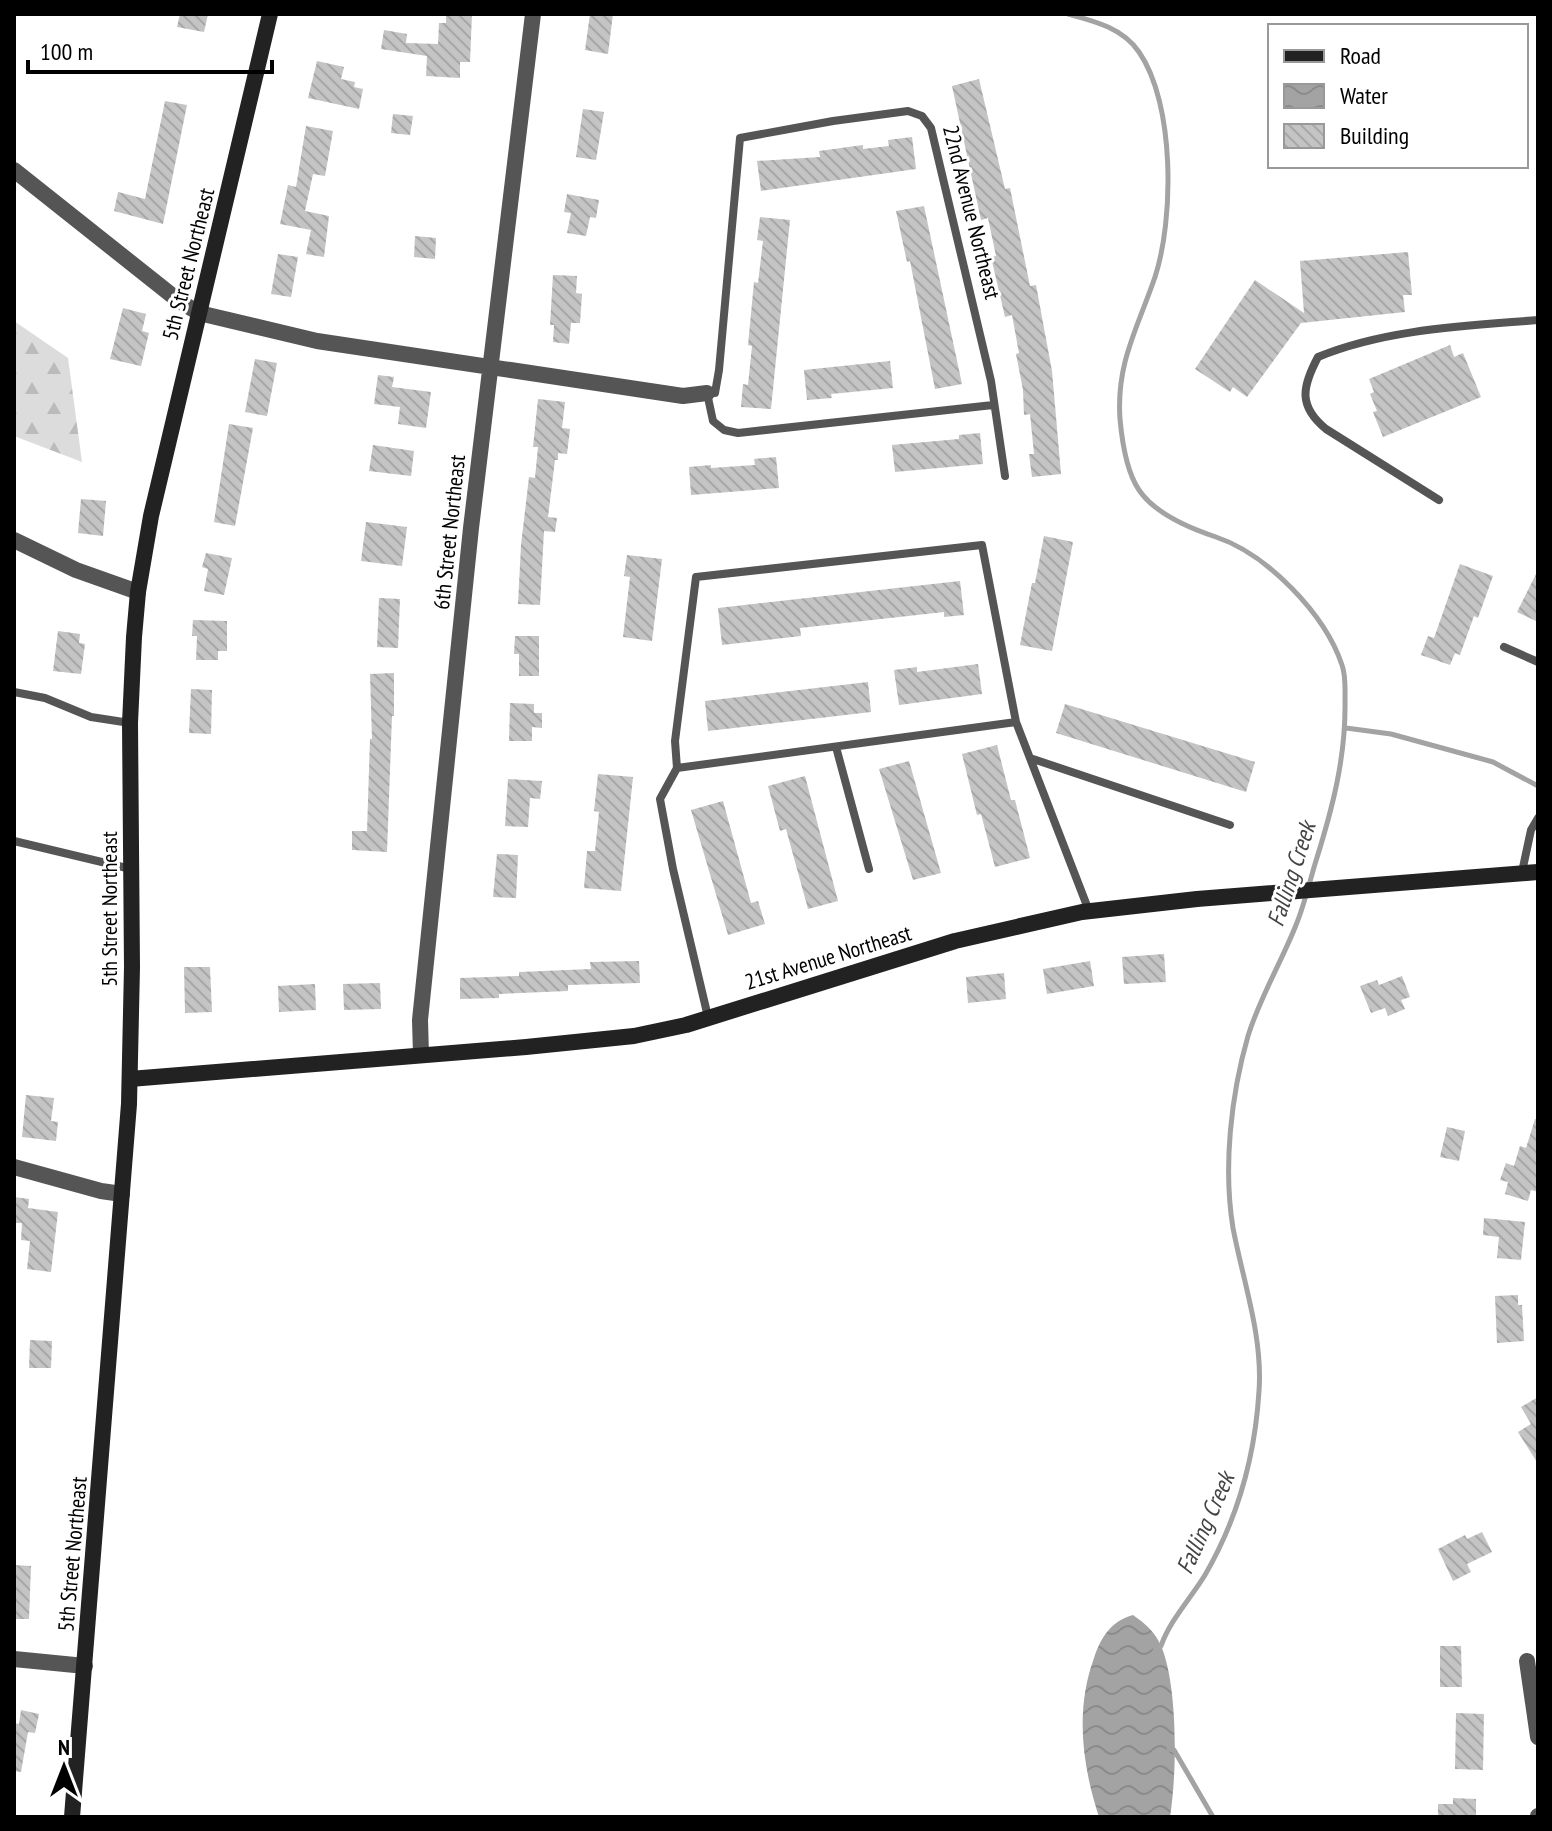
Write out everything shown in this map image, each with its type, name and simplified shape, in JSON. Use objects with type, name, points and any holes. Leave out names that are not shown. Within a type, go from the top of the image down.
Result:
[{"type":"street","name":"5th Street Northeast","points":[[72,1817],[130,1079],[130,723],[138,592],[151,516],[270,14]]},
{"type":"street","name":"6th Street Northeast","points":[[421,1055],[422,1004],[490,367],[533,14]]},
{"type":"street","points":[[14,170],[179,301],[199,313],[317,341],[683,396],[707,393]]},
{"type":"street","points":[[14,540],[76,570],[138,592]]},
{"type":"street","name":"21st Avenue Northeast","points":[[130,1079],[634,1036],[708,1017],[955,941],[1089,911],[1197,899],[1530,873]]},
{"type":"street","points":[[14,1167],[122,1194]]},
{"type":"street","points":[[14,1659],[85,1666]]},
{"type":"street","points":[[1527,1661],[1538,1737]]},
{"type":"lane","name":"22nd Avenue Northeast","points":[[707,393],[715,393],[719,370],[740,138],[908,111],[922,116],[931,128],[991,381],[993,405]]},
{"type":"lane","points":[[1439,500],[1312,417],[1305,400],[1307,378],[1318,357],[1340,348],[1444,328],[1538,320]]},
{"type":"lane","points":[[707,393],[713,421],[724,430],[738,433],[993,405],[1005,476]]},
{"type":"lane","points":[[708,1017],[660,799],[677,768],[675,741],[696,577],[982,545],[1016,722],[1089,911]]},
{"type":"lane","points":[[1504,647],[1538,662]]},
{"type":"lane","points":[[14,692],[45,698],[91,717],[130,723]]},
{"type":"lane","points":[[677,768],[1016,722]]},
{"type":"lane","points":[[836,747],[869,869]]},
{"type":"lane","points":[[1030,758],[1230,825]]},
{"type":"lane","points":[[1530,873],[1531,830],[1538,818]]},
{"type":"lane","points":[[14,841],[131,869]]},
{"type":"green space","points":[[14,321],[68,358],[82,462],[14,436]]},
{"type":"water","points":[[1133,1615],[1150,1629],[1160,1643],[1171,1686],[1175,1755],[1170,1817],[1099,1817],[1088,1778],[1083,1717],[1088,1678],[1104,1637],[1119,1621]]},
{"type":"building","points":[[180,14],[208,14],[204,32],[177,27]]},
{"type":"building","points":[[446,14],[472,14],[470,62],[460,62],[460,78],[426,76],[427,56],[381,49],[384,30],[407,34],[406,43],[438,44],[439,23],[446,23]]},
{"type":"building","points":[[590,14],[613,14],[608,54],[585,50]]},
{"type":"building","points":[[317,61],[344,67],[341,79],[355,82],[354,87],[363,89],[359,109],[308,98]]},
{"type":"building","points":[[979,79],[1005,189],[1010,188],[1030,286],[1036,285],[1052,371],[1061,474],[1032,477],[1029,454],[1034,454],[1030,414],[1024,415],[1016,354],[1019,353],[1012,315],[1005,317],[991,257],[996,256],[988,218],[981,220],[952,86]]},
{"type":"building","points":[[165,101],[187,105],[163,224],[114,211],[118,192],[145,199]]},
{"type":"building","points":[[583,109],[604,112],[596,160],[576,157]]},
{"type":"building","points":[[393,114],[413,116],[410,135],[391,133]]},
{"type":"building","points":[[306,126],[333,131],[325,176],[313,174],[305,211],[329,216],[324,257],[306,254],[311,230],[280,224],[288,185],[296,187]]},
{"type":"building","points":[[912,137],[916,169],[761,191],[757,161],[820,157],[819,151],[863,145],[863,149],[889,146],[888,140]]},
{"type":"building","points":[[567,194],[599,200],[596,218],[590,217],[586,236],[567,233],[571,213],[564,212]]},
{"type":"building","points":[[924,206],[962,384],[935,389],[910,261],[907,262],[896,211]]},
{"type":"building","points":[[760,217],[790,220],[771,409],[741,407],[743,384],[748,385],[754,282],[758,283],[763,241],[757,240]]},
{"type":"building","points":[[415,236],[436,238],[435,259],[414,257]]},
{"type":"building","points":[[1408,252],[1412,295],[1403,295],[1405,312],[1301,323],[1247,397],[1233,387],[1230,392],[1195,369],[1255,280],[1304,313],[1300,261]]},
{"type":"building","points":[[278,254],[298,257],[291,297],[271,294]]},
{"type":"building","points":[[553,275],[577,276],[576,293],[582,294],[580,323],[571,323],[569,344],[553,342],[554,325],[550,325]]},
{"type":"building","points":[[123,308],[146,314],[142,331],[149,333],[141,366],[110,359]]},
{"type":"building","points":[[1450,345],[1454,357],[1463,353],[1481,397],[1383,437],[1373,412],[1377,411],[1370,394],[1374,392],[1369,379]]},
{"type":"building","points":[[255,359],[277,363],[267,416],[245,412]]},
{"type":"building","points":[[890,361],[893,388],[831,394],[832,398],[807,400],[804,370]]},
{"type":"building","points":[[378,375],[394,377],[392,387],[431,392],[426,428],[398,424],[400,407],[374,404]]},
{"type":"building","points":[[538,399],[565,402],[562,428],[570,429],[567,454],[558,453],[558,460],[555,460],[548,517],[557,518],[555,532],[544,531],[540,605],[518,604],[529,477],[535,478],[538,447],[533,447]]},
{"type":"building","points":[[229,424],[253,428],[235,526],[214,522]]},
{"type":"building","points":[[980,433],[983,464],[895,472],[892,445],[959,439],[959,435]]},
{"type":"building","points":[[373,445],[414,451],[411,476],[369,471]]},
{"type":"building","points":[[776,457],[779,488],[691,495],[689,467],[755,465],[754,459]]},
{"type":"building","points":[[81,499],[106,501],[103,536],[78,533]]},
{"type":"building","points":[[366,522],[407,527],[402,566],[361,561]]},
{"type":"building","points":[[1044,536],[1073,542],[1052,651],[1020,645]]},
{"type":"building","points":[[206,553],[232,558],[224,595],[204,591],[208,569],[202,567]]},
{"type":"building","points":[[627,555],[662,559],[652,641],[623,637],[630,577],[624,576]]},
{"type":"building","points":[[1460,564],[1493,576],[1478,618],[1474,616],[1460,655],[1455,653],[1450,665],[1421,655],[1428,636],[1434,638]]},
{"type":"building","points":[[1538,570],[1538,622],[1517,612]]},
{"type":"building","points":[[960,581],[964,615],[944,617],[944,612],[800,628],[801,636],[722,645],[718,608]]},
{"type":"building","points":[[379,598],[400,599],[398,648],[377,647]]},
{"type":"building","points":[[193,620],[227,621],[227,651],[218,651],[218,660],[196,660],[197,636],[192,636]]},
{"type":"building","points":[[58,631],[80,634],[79,643],[85,644],[81,674],[53,671]]},
{"type":"building","points":[[515,636],[539,636],[539,676],[519,676],[519,654],[514,654]]},
{"type":"building","points":[[978,664],[982,694],[899,705],[894,670],[917,667],[917,672]]},
{"type":"building","points":[[394,673],[387,852],[352,850],[352,831],[367,831],[372,739],[370,674]]},
{"type":"building","points":[[868,682],[871,712],[708,731],[705,701]]},
{"type":"building","points":[[191,689],[212,690],[211,734],[189,733]]},
{"type":"building","points":[[510,703],[534,704],[534,713],[542,713],[542,728],[532,727],[532,741],[509,741]]},
{"type":"building","points":[[1065,704],[1255,762],[1246,792],[1056,733]]},
{"type":"building","points":[[997,745],[1030,858],[995,867],[981,814],[977,815],[962,754]]},
{"type":"building","points":[[909,761],[941,873],[913,880],[879,769]]},
{"type":"building","points":[[598,774],[633,777],[621,891],[584,888],[587,851],[595,851],[599,812],[594,811]]},
{"type":"building","points":[[805,776],[838,901],[808,909],[786,829],[780,831],[768,786]]},
{"type":"building","points":[[508,779],[542,781],[540,799],[530,798],[528,827],[505,826]]},
{"type":"building","points":[[723,801],[751,903],[758,901],[765,924],[728,935],[691,810]]},
{"type":"building","points":[[497,854],[518,855],[516,898],[493,897]]},
{"type":"building","points":[[1164,954],[1166,982],[1124,984],[1122,957]]},
{"type":"building","points":[[639,961],[640,983],[568,985],[568,991],[460,999],[460,978],[591,969],[590,962]]},
{"type":"building","points":[[1090,961],[1094,986],[1047,994],[1043,969]]},
{"type":"building","points":[[184,967],[210,967],[212,1012],[185,1013]]},
{"type":"building","points":[[1004,973],[1006,999],[968,1003],[966,977]]},
{"type":"building","points":[[1402,976],[1410,997],[1401,1000],[1405,1009],[1388,1016],[1385,1008],[1371,1013],[1360,986],[1377,980],[1379,985]]},
{"type":"building","points":[[380,983],[381,1009],[344,1010],[343,984]]},
{"type":"building","points":[[315,984],[316,1010],[279,1012],[278,986]]},
{"type":"building","points":[[26,1095],[54,1098],[51,1121],[58,1122],[56,1141],[22,1137]]},
{"type":"building","points":[[1535,1119],[1538,1120],[1538,1192],[1531,1190],[1528,1201],[1505,1194],[1508,1182],[1500,1180],[1506,1163],[1514,1166],[1520,1146],[1526,1148]]},
{"type":"building","points":[[1447,1127],[1465,1131],[1459,1161],[1440,1157]]},
{"type":"building","points":[[14,1197],[29,1199],[28,1208],[58,1212],[51,1272],[27,1269],[30,1241],[21,1240],[22,1223],[14,1223]]},
{"type":"building","points":[[1484,1218],[1525,1222],[1521,1260],[1497,1258],[1499,1237],[1483,1235]]},
{"type":"building","points":[[1518,1295],[1518,1305],[1522,1305],[1524,1341],[1497,1343],[1495,1296]]},
{"type":"building","points":[[30,1340],[52,1341],[51,1368],[29,1368]]},
{"type":"building","points":[[1538,1397],[1538,1464],[1518,1432],[1531,1424],[1521,1407]]},
{"type":"building","points":[[1482,1532],[1492,1552],[1467,1564],[1471,1572],[1453,1581],[1438,1549],[1465,1535],[1467,1539]]},
{"type":"building","points":[[14,1565],[31,1566],[29,1619],[14,1619]]},
{"type":"building","points":[[1440,1646],[1461,1646],[1462,1687],[1440,1687]]},
{"type":"building","points":[[21,1710],[39,1714],[35,1733],[28,1732],[21,1772],[14,1771],[14,1723],[19,1724]]},
{"type":"building","points":[[1456,1713],[1484,1714],[1483,1770],[1455,1769]]},
{"type":"building","points":[[1453,1798],[1476,1799],[1476,1817],[1438,1817],[1438,1804],[1453,1804]]},
{"type":"waterway","name":"Falling Creek","points":[[1068,14],[1107,27],[1125,37],[1139,52],[1151,74],[1165,131],[1168,162],[1166,225],[1155,277],[1121,380],[1121,428],[1131,474],[1146,499],[1163,513],[1184,525],[1235,545],[1255,557],[1292,588],[1334,646],[1345,683],[1343,743],[1327,824],[1299,918],[1248,1036],[1230,1131],[1230,1205],[1258,1350],[1259,1391],[1254,1440],[1236,1509],[1217,1553],[1161,1646],[1155,1648]]},
{"type":"waterway","points":[[1346,728],[1391,734],[1493,762],[1538,786]]},
{"type":"waterway","name":"Falling Creek","points":[[1169,1749],[1174,1750],[1213,1817]]}]
